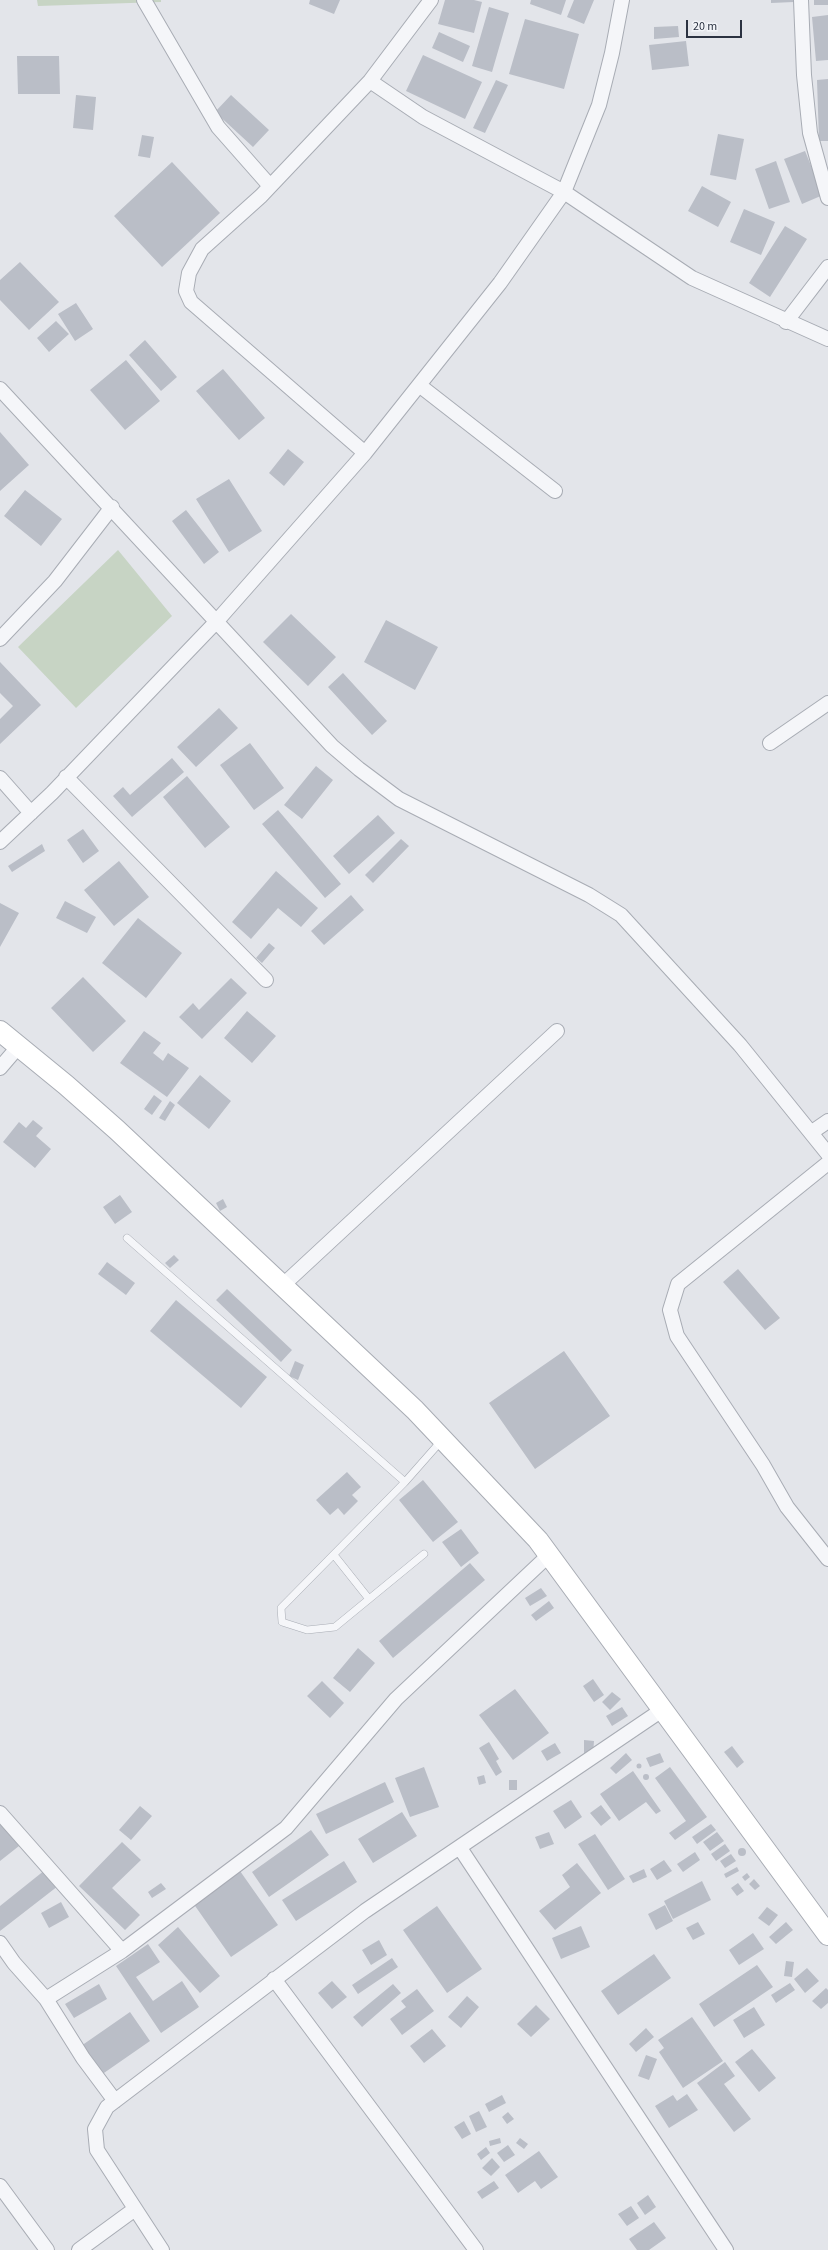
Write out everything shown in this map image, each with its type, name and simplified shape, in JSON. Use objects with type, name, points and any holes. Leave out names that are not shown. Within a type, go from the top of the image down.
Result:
[{"type":"street","points":[[144,0],[218,127],[270,186]]},
{"type":"street","points":[[365,453],[191,302],[186,291],[188,273],[202,249],[270,186],[370,81],[431,0]]},
{"type":"street","points":[[0,842],[31,813],[216,622],[365,453],[500,283],[564,192],[599,105],[612,54],[622,0]]},
{"type":"street","points":[[802,0],[804,75],[810,133],[828,198]]},
{"type":"street","points":[[370,81],[423,118],[564,192],[692,278],[786,322],[828,339]]},
{"type":"street","points":[[786,322],[828,267]]},
{"type":"street","points":[[418,385],[555,491]]},
{"type":"street","points":[[0,389],[112,507],[216,622],[332,746],[398,799],[589,894],[621,915],[740,1045],[812,1132],[828,1154]]},
{"type":"street","points":[[0,639],[55,581],[112,507]]},
{"type":"street","points":[[770,743],[828,703]]},
{"type":"street","points":[[66,777],[266,980]]},
{"type":"street","points":[[0,778],[31,813]]},
{"type":"street","points":[[0,1031],[66,1085],[117,1130],[444,1439],[538,1540],[828,1935]]},
{"type":"street","points":[[282,1286],[557,1031]]},
{"type":"street","points":[[0,1068],[18,1046]]},
{"type":"street","points":[[812,1132],[828,1120]]},
{"type":"street","points":[[828,1163],[678,1284],[670,1310],[677,1336],[763,1465],[787,1507],[828,1558]]},
{"type":"street","points":[[46,1999],[122,1951],[286,1828],[396,1699],[549,1555]]},
{"type":"street","points":[[162,2250],[97,2150],[95,2129],[107,2107],[365,1911],[662,1710]]},
{"type":"street","points":[[0,1813],[122,1951]]},
{"type":"street","points":[[460,1848],[726,2250]]},
{"type":"street","points":[[0,1943],[14,1963],[46,1999],[83,2058],[115,2101]]},
{"type":"street","points":[[274,1979],[476,2250]]},
{"type":"street","points":[[0,2186],[47,2250]]},
{"type":"street","points":[[79,2250],[135,2209]]},
{"type":"lane","points":[[127,1238],[405,1482]]},
{"type":"lane","points":[[424,1554],[335,1627],[307,1630],[282,1622],[281,1608],[405,1482],[444,1439]]},
{"type":"lane","points":[[334,1555],[369,1599]]},
{"type":"green space","points":[[37,0],[161,0],[161,2],[38,6]]},
{"type":"green space","points":[[118,550],[172,616],[76,708],[18,647]]},
{"type":"building","points":[[310,0],[340,0],[334,14],[309,4]]},
{"type":"building","points":[[445,0],[474,0],[482,2],[474,33],[438,24]]},
{"type":"building","points":[[531,0],[566,0],[561,15],[530,4]]},
{"type":"building","points":[[574,0],[594,0],[584,24],[567,17]]},
{"type":"building","points":[[771,0],[794,0],[794,2],[771,3]]},
{"type":"building","points":[[814,0],[828,0],[828,5],[814,5]]},
{"type":"building","points":[[489,7],[509,13],[492,72],[472,66]]},
{"type":"building","points":[[828,15],[828,60],[816,61],[812,17]]},
{"type":"building","points":[[525,19],[579,34],[564,89],[509,74]]},
{"type":"building","points":[[678,26],[679,37],[654,39],[654,27]]},
{"type":"building","points":[[439,32],[470,46],[463,62],[432,48]]},
{"type":"building","points":[[686,41],[689,66],[652,70],[649,45]]},
{"type":"building","points":[[423,55],[482,82],[465,119],[406,91]]},
{"type":"building","points":[[17,56],[59,56],[60,94],[18,94]]},
{"type":"building","points":[[828,79],[828,141],[819,141],[817,80]]},
{"type":"building","points":[[496,80],[508,85],[485,133],[473,128]]},
{"type":"building","points":[[76,95],[96,97],[93,130],[73,128]]},
{"type":"building","points":[[231,95],[269,130],[253,147],[215,112]]},
{"type":"building","points":[[718,134],[744,139],[736,180],[710,175]]},
{"type":"building","points":[[142,135],[154,137],[150,158],[138,156]]},
{"type":"building","points":[[805,151],[823,195],[802,204],[784,159]]},
{"type":"building","points":[[776,161],[790,202],[769,209],[755,169]]},
{"type":"building","points":[[172,162],[220,213],[162,267],[114,216]]},
{"type":"building","points":[[702,186],[731,202],[718,227],[688,211]]},
{"type":"building","points":[[744,209],[775,222],[761,255],[730,242]]},
{"type":"building","points":[[785,226],[807,239],[770,297],[749,283]]},
{"type":"building","points":[[20,262],[59,302],[29,330],[0,300],[0,280]]},
{"type":"building","points":[[76,303],[93,329],[75,341],[58,314]]},
{"type":"building","points":[[56,321],[69,334],[49,352],[37,338]]},
{"type":"building","points":[[145,340],[177,377],[161,391],[129,355]]},
{"type":"building","points":[[126,360],[160,401],[125,430],[90,390]]},
{"type":"building","points":[[223,369],[265,418],[239,440],[196,391]]},
{"type":"building","points":[[0,432],[29,465],[0,491]]},
{"type":"building","points":[[288,449],[304,462],[284,486],[269,473]]},
{"type":"building","points":[[229,479],[262,531],[229,552],[196,499]]},
{"type":"building","points":[[25,490],[62,519],[41,546],[4,516]]},
{"type":"building","points":[[186,510],[219,552],[204,564],[172,521]]},
{"type":"building","points":[[291,614],[336,657],[308,686],[263,642]]},
{"type":"building","points":[[386,620],[438,647],[415,690],[364,662]]},
{"type":"building","points":[[0,662],[41,705],[0,744],[0,719],[13,706],[0,693]]},
{"type":"building","points":[[343,673],[387,721],[372,735],[328,687]]},
{"type":"building","points":[[219,708],[238,728],[196,767],[177,747]]},
{"type":"building","points":[[250,743],[284,788],[254,810],[220,765]]},
{"type":"building","points":[[172,758],[184,772],[132,817],[113,796],[123,787],[130,795]]},
{"type":"building","points":[[316,766],[333,780],[302,819],[284,805]]},
{"type":"building","points":[[187,776],[230,827],[205,848],[163,797]]},
{"type":"building","points":[[278,810],[341,884],[325,898],[262,824]]},
{"type":"building","points":[[378,815],[395,833],[349,874],[333,856]]},
{"type":"building","points":[[83,829],[99,851],[83,863],[67,840]]},
{"type":"building","points":[[401,839],[409,846],[373,883],[365,875]]},
{"type":"building","points":[[42,844],[45,851],[12,872],[8,866]]},
{"type":"building","points":[[119,861],[149,897],[114,926],[84,890]]},
{"type":"building","points":[[276,871],[318,908],[301,927],[278,908],[251,939],[232,922]]},
{"type":"building","points":[[351,895],[364,910],[324,945],[311,931]]},
{"type":"building","points":[[65,901],[96,917],[87,933],[56,918]]},
{"type":"building","points":[[0,903],[19,913],[0,947]]},
{"type":"building","points":[[138,918],[182,953],[146,998],[102,963]]},
{"type":"building","points":[[269,943],[275,948],[262,963],[256,958]]},
{"type":"building","points":[[83,977],[126,1021],[93,1052],[51,1008]]},
{"type":"building","points":[[231,978],[247,993],[202,1039],[179,1017],[193,1003],[199,1010]]},
{"type":"building","points":[[247,1011],[276,1036],[252,1063],[224,1038]]},
{"type":"building","points":[[144,1031],[161,1043],[153,1053],[163,1061],[168,1053],[189,1068],[167,1097],[120,1063]]},
{"type":"building","points":[[200,1075],[231,1101],[209,1129],[177,1103]]},
{"type":"building","points":[[154,1095],[162,1101],[152,1115],[144,1109]]},
{"type":"building","points":[[170,1101],[175,1105],[165,1121],[159,1118]]},
{"type":"building","points":[[33,1120],[43,1128],[36,1136],[51,1149],[35,1168],[3,1142],[19,1122],[26,1128]]},
{"type":"building","points":[[120,1195],[132,1212],[115,1224],[103,1207]]},
{"type":"building","points":[[223,1199],[227,1207],[220,1211],[216,1203]]},
{"type":"building","points":[[174,1255],[179,1260],[170,1268],[165,1263]]},
{"type":"building","points":[[107,1262],[135,1283],[126,1295],[98,1274]]},
{"type":"building","points":[[738,1269],[780,1318],[765,1330],[723,1282]]},
{"type":"building","points":[[227,1289],[292,1350],[281,1362],[216,1300]]},
{"type":"building","points":[[176,1300],[267,1377],[241,1408],[150,1331]]},
{"type":"building","points":[[564,1351],[610,1416],[535,1469],[489,1403]]},
{"type":"building","points":[[295,1361],[304,1365],[298,1380],[289,1376]]},
{"type":"building","points":[[347,1472],[361,1487],[352,1495],[358,1501],[344,1515],[338,1508],[330,1515],[316,1500]]},
{"type":"building","points":[[423,1480],[458,1522],[433,1542],[399,1500]]},
{"type":"building","points":[[461,1529],[479,1553],[461,1567],[442,1542]]},
{"type":"building","points":[[470,1563],[485,1580],[393,1658],[379,1641]]},
{"type":"building","points":[[541,1588],[547,1596],[530,1606],[525,1598]]},
{"type":"building","points":[[549,1601],[554,1608],[536,1621],[531,1615]]},
{"type":"building","points":[[358,1648],[375,1663],[350,1692],[333,1678]]},
{"type":"building","points":[[593,1679],[604,1695],[594,1702],[583,1686]]},
{"type":"building","points":[[322,1681],[344,1703],[330,1718],[307,1696]]},
{"type":"building","points":[[515,1689],[549,1733],[513,1760],[479,1715]]},
{"type":"building","points":[[612,1692],[621,1699],[610,1710],[602,1702]]},
{"type":"building","points":[[622,1707],[628,1716],[612,1726],[606,1716]]},
{"type":"building","points":[[584,1740],[594,1741],[593,1754],[584,1754]]},
{"type":"building","points":[[489,1742],[499,1759],[496,1761],[502,1772],[496,1776],[479,1748]]},
{"type":"building","points":[[555,1743],[561,1753],[547,1761],[541,1751]]},
{"type":"building","points":[[732,1746],[744,1762],[737,1768],[724,1752]]},
{"type":"building","points":[[626,1753],[632,1760],[616,1774],[610,1768]]},
{"type":"building","points":[[660,1753],[664,1762],[650,1767],[646,1758]]},
{"type":"building","points":[[639,1763],[642,1766],[639,1769],[636,1766]]},
{"type":"building","points":[[424,1767],[439,1807],[410,1817],[395,1778]]},
{"type":"building","points":[[670,1767],[707,1817],[675,1840],[669,1833],[686,1821],[655,1778]]},
{"type":"building","points":[[633,1771],[661,1811],[656,1814],[646,1802],[619,1821],[600,1794]]},
{"type":"building","points":[[646,1774],[649,1777],[646,1780],[643,1777]]},
{"type":"building","points":[[484,1775],[486,1783],[479,1785],[477,1777]]},
{"type":"building","points":[[509,1780],[517,1780],[517,1790],[509,1790]]},
{"type":"building","points":[[385,1782],[394,1802],[326,1834],[316,1814]]},
{"type":"building","points":[[571,1800],[582,1817],[565,1829],[553,1811]]},
{"type":"building","points":[[601,1805],[611,1818],[601,1826],[590,1813]]},
{"type":"building","points":[[140,1806],[152,1816],[131,1840],[119,1830]]},
{"type":"building","points":[[402,1812],[417,1836],[373,1863],[358,1839]]},
{"type":"building","points":[[0,1822],[19,1846],[0,1861]]},
{"type":"building","points":[[711,1824],[716,1830],[697,1844],[692,1837]]},
{"type":"building","points":[[311,1830],[329,1855],[269,1897],[252,1872]]},
{"type":"building","points":[[549,1832],[554,1844],[540,1849],[535,1837]]},
{"type":"building","points":[[717,1832],[724,1841],[710,1851],[703,1842]]},
{"type":"building","points":[[595,1834],[625,1879],[608,1890],[578,1844]]},
{"type":"building","points":[[122,1842],[141,1860],[112,1888],[140,1915],[125,1930],[79,1886]]},
{"type":"building","points":[[725,1844],[730,1851],[716,1861],[711,1854]]},
{"type":"building","points":[[740,1848],[744,1848],[746,1852],[744,1856],[740,1856],[738,1854],[738,1850]]},
{"type":"building","points":[[695,1852],[700,1860],[683,1872],[677,1864]]},
{"type":"building","points":[[731,1854],[736,1861],[725,1868],[720,1861]]},
{"type":"building","points":[[664,1860],[672,1871],[657,1880],[650,1869]]},
{"type":"building","points":[[344,1861],[357,1882],[296,1921],[282,1900]]},
{"type":"building","points":[[577,1863],[601,1893],[555,1930],[539,1911],[570,1887],[562,1875]]},
{"type":"building","points":[[737,1867],[739,1871],[726,1878],[724,1874]]},
{"type":"building","points":[[644,1869],[647,1877],[633,1883],[629,1876]]},
{"type":"building","points":[[45,1870],[58,1886],[0,1931],[0,1906]]},
{"type":"building","points":[[240,1871],[278,1925],[231,1957],[193,1903]]},
{"type":"building","points":[[747,1873],[750,1877],[745,1881],[742,1877]]},
{"type":"building","points":[[754,1879],[760,1886],[755,1890],[749,1884]]},
{"type":"building","points":[[702,1881],[711,1900],[673,1919],[664,1901]]},
{"type":"building","points":[[161,1883],[166,1889],[152,1898],[148,1892]]},
{"type":"building","points":[[738,1883],[744,1891],[737,1896],[731,1888]]},
{"type":"building","points":[[61,1902],[69,1917],[49,1928],[41,1913]]},
{"type":"building","points":[[665,1905],[673,1921],[656,1930],[648,1914]]},
{"type":"building","points":[[437,1906],[482,1969],[447,1993],[403,1930]]},
{"type":"building","points":[[767,1907],[778,1915],[769,1926],[758,1918]]},
{"type":"building","points":[[698,1922],[705,1934],[693,1940],[686,1928]]},
{"type":"building","points":[[786,1922],[793,1930],[776,1944],[769,1937]]},
{"type":"building","points":[[581,1926],[590,1947],[561,1959],[552,1938]]},
{"type":"building","points":[[178,1927],[220,1976],[200,1993],[158,1945]]},
{"type":"building","points":[[753,1933],[764,1949],[739,1965],[729,1950]]},
{"type":"building","points":[[379,1940],[387,1955],[371,1965],[362,1950]]},
{"type":"building","points":[[148,1944],[160,1962],[136,1977],[153,2001],[182,1981],[199,2007],[161,2033],[116,1966]]},
{"type":"building","points":[[654,1954],[671,1978],[618,2015],[601,1991]]},
{"type":"building","points":[[392,1958],[398,1967],[358,1994],[352,1985]]},
{"type":"building","points":[[786,1961],[794,1962],[792,1977],[784,1976]]},
{"type":"building","points":[[757,1965],[773,1987],[714,2027],[699,2004]]},
{"type":"building","points":[[807,1968],[819,1981],[805,1993],[794,1979]]},
{"type":"building","points":[[332,1981],[347,1997],[332,2009],[318,1993]]},
{"type":"building","points":[[790,1983],[795,1990],[776,2003],[771,1995]]},
{"type":"building","points":[[99,1984],[107,1999],[74,2018],[65,2004]]},
{"type":"building","points":[[393,1984],[401,1993],[362,2027],[353,2017]]},
{"type":"building","points":[[826,1988],[828,1990],[828,2003],[821,2009],[812,2001]]},
{"type":"building","points":[[417,1989],[434,2011],[402,2035],[390,2019],[406,2007],[401,2001]]},
{"type":"building","points":[[467,1996],[479,2007],[461,2028],[448,2017]]},
{"type":"building","points":[[536,2005],[550,2019],[531,2037],[517,2024]]},
{"type":"building","points":[[754,2007],[765,2025],[744,2038],[733,2020]]},
{"type":"building","points":[[130,2012],[150,2041],[101,2075],[81,2046]]},
{"type":"building","points":[[692,2017],[723,2061],[683,2088],[659,2052],[664,2048],[658,2040]]},
{"type":"building","points":[[646,2028],[654,2037],[636,2052],[629,2044]]},
{"type":"building","points":[[432,2029],[446,2046],[424,2063],[410,2046]]},
{"type":"building","points":[[752,2049],[776,2078],[759,2092],[735,2062]]},
{"type":"building","points":[[646,2055],[657,2059],[649,2080],[638,2076]]},
{"type":"building","points":[[725,2062],[735,2076],[724,2084],[751,2119],[734,2132],[697,2083]]},
{"type":"building","points":[[687,2094],[698,2110],[669,2128],[655,2106],[673,2095],[677,2101]]},
{"type":"building","points":[[502,2095],[506,2103],[489,2112],[485,2104]]},
{"type":"building","points":[[479,2111],[487,2127],[476,2132],[469,2116]]},
{"type":"building","points":[[508,2112],[514,2119],[507,2124],[502,2117]]},
{"type":"building","points":[[464,2121],[471,2134],[462,2139],[454,2127]]},
{"type":"building","points":[[500,2138],[501,2143],[490,2146],[489,2141]]},
{"type":"building","points":[[520,2138],[528,2144],[524,2149],[516,2143]]},
{"type":"building","points":[[508,2145],[515,2155],[504,2162],[497,2153]]},
{"type":"building","points":[[486,2147],[490,2153],[481,2160],[477,2154]]},
{"type":"building","points":[[539,2151],[558,2177],[541,2189],[535,2181],[518,2193],[505,2175]]},
{"type":"building","points":[[492,2158],[500,2167],[491,2176],[482,2168]]},
{"type":"building","points":[[494,2181],[499,2188],[482,2199],[477,2192]]},
{"type":"building","points":[[648,2195],[656,2207],[645,2215],[637,2203]]},
{"type":"building","points":[[631,2206],[639,2218],[627,2226],[618,2214]]},
{"type":"building","points":[[654,2222],[666,2238],[649,2250],[637,2250],[629,2239]]}]
